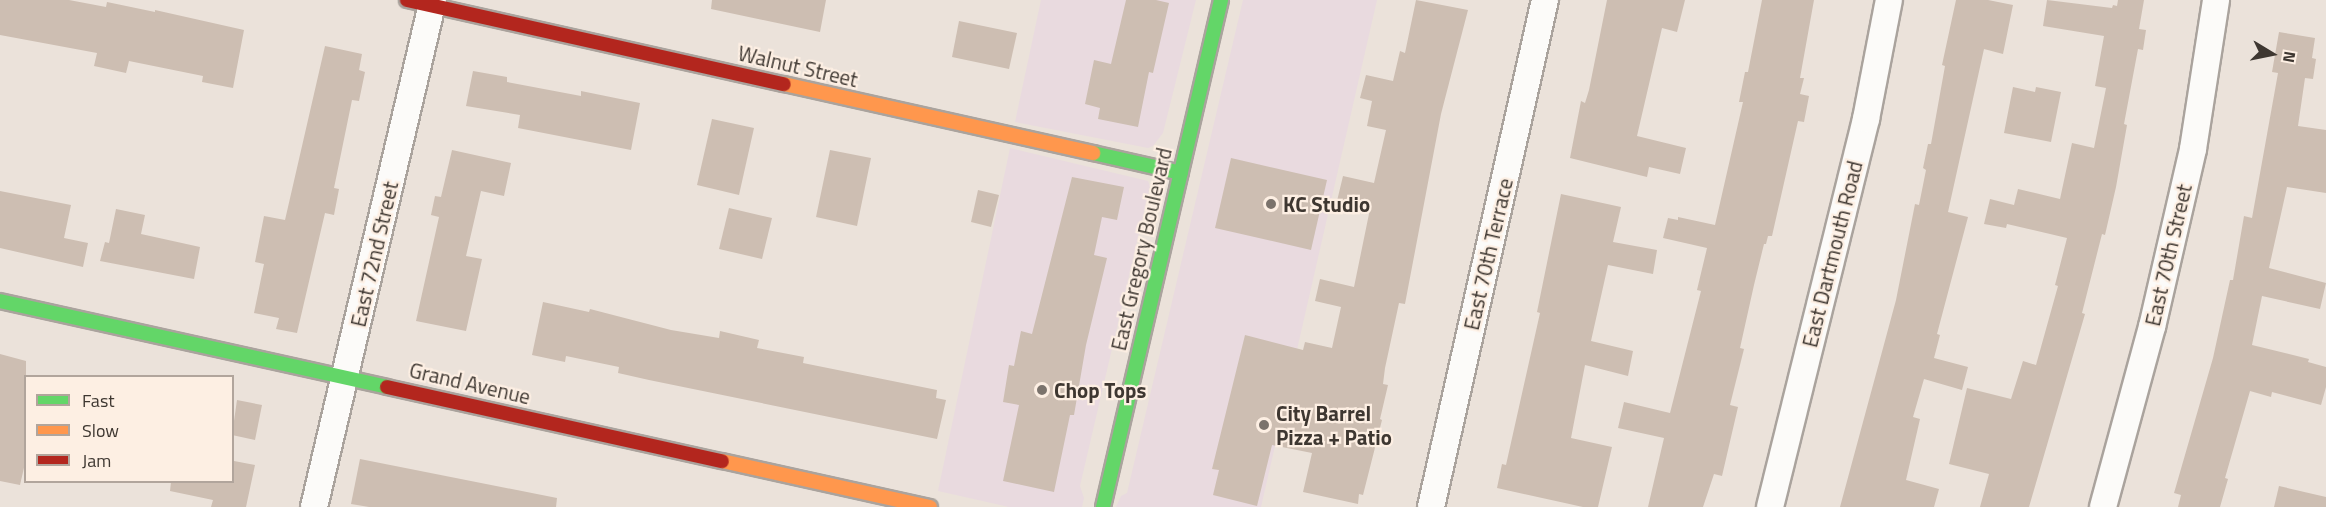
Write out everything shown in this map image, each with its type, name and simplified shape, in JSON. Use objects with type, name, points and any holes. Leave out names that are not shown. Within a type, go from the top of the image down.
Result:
[{"type":"street","name":"Walnut Street","points":[[407,0],[432,3],[1180,173]]},
{"type":"street","name":"East Gregory Boulevard","points":[[1103,507],[1221,0]]},
{"type":"street","name":"East 70th Terrace","points":[[1431,507],[1545,0]]},
{"type":"street","name":"East Dartmouth Road","points":[[1770,507],[1866,119],[1889,0]]},
{"type":"street","name":"East 70th Street","points":[[2103,507],[2152,327],[2193,149],[2216,0]]},
{"type":"street","name":"East 72nd Street","points":[[314,507],[432,3]]},
{"type":"street","name":"Grand Avenue","points":[[0,301],[930,507]]},
{"type":"shaded area","points":[[1041,0],[1196,0],[1163,133],[1153,146],[1148,148],[1015,122]]},
{"type":"shaded area","points":[[1243,0],[1377,0],[1261,507],[1116,507],[1121,496],[1127,493]]},
{"type":"shaded area","points":[[1010,148],[1148,181],[1150,186],[1080,486],[1084,498],[1082,507],[1009,507],[938,491]]},
{"type":"building","points":[[0,0],[69,0],[106,7],[107,2],[244,30],[233,88],[202,82],[203,76],[129,61],[126,73],[94,66],[97,53],[0,35]]},
{"type":"building","points":[[712,0],[826,0],[820,32],[711,9]]},
{"type":"building","points":[[1126,0],[1156,0],[1169,3],[1153,73],[1149,72],[1138,127],[1098,119],[1100,108],[1085,104],[1094,60],[1111,64]]},
{"type":"building","points":[[1416,0],[1468,10],[1441,114],[1405,304],[1399,303],[1385,368],[1383,384],[1388,385],[1380,419],[1382,420],[1363,495],[1359,494],[1358,504],[1303,492],[1312,453],[1272,445],[1257,506],[1213,495],[1219,470],[1212,469],[1245,335],[1303,350],[1305,342],[1332,348],[1341,307],[1315,301],[1320,279],[1354,287],[1370,209],[1337,201],[1343,176],[1374,183],[1386,130],[1367,126],[1372,101],[1360,98],[1366,75],[1393,81],[1400,51],[1405,53]]},
{"type":"building","points":[[1607,0],[1685,0],[1677,32],[1662,28],[1637,136],[1686,148],[1680,174],[1649,167],[1647,177],[1570,158],[1581,101],[1585,103],[1589,90]]},
{"type":"building","points":[[1762,0],[1814,0],[1800,78],[1804,78],[1800,94],[1809,96],[1804,122],[1798,121],[1772,236],[1768,236],[1764,244],[1754,285],[1740,348],[1744,349],[1730,405],[1738,407],[1722,476],[1714,474],[1703,507],[1648,507],[1664,438],[1618,428],[1624,402],[1670,413],[1701,291],[1697,290],[1707,248],[1663,238],[1668,218],[1678,220],[1678,217],[1715,225],[1743,102],[1739,102],[1745,72],[1748,72]]},
{"type":"building","points":[[1956,0],[1988,0],[2013,5],[2003,54],[1984,49],[1948,212],[1968,217],[1937,334],[1940,335],[1934,358],[1968,367],[1962,390],[1924,379],[1913,417],[1920,419],[1906,480],[1939,489],[1934,507],[1840,507],[1896,300],[1915,204],[1919,205],[1926,170],[1923,168],[1928,144],[1931,144],[1945,66],[1942,65]]},
{"type":"building","points":[[2047,0],[2112,8],[2113,5],[2117,6],[2118,0],[2144,0],[2139,29],[2146,30],[2143,50],[2138,49],[2124,124],[2127,125],[2116,187],[2105,235],[2102,234],[2082,313],[2085,314],[2029,507],[1980,507],[1989,474],[1949,464],[1967,388],[2011,399],[2023,361],[2036,365],[2058,286],[2055,285],[2067,238],[2007,224],[2006,228],[1984,224],[1990,199],[2014,205],[2018,189],[2060,199],[2072,143],[2094,148],[2106,88],[2095,86],[2104,36],[2043,26]]},
{"type":"building","points":[[959,21],[1017,33],[1009,69],[952,57]]},
{"type":"building","points":[[2279,32],[2315,38],[2312,58],[2316,59],[2313,79],[2305,78],[2298,126],[2326,130],[2326,193],[2287,187],[2269,268],[2326,283],[2320,309],[2262,296],[2252,345],[2309,359],[2308,362],[2326,367],[2326,387],[2321,405],[2272,392],[2271,397],[2250,391],[2225,478],[2228,479],[2220,507],[2178,507],[2181,495],[2174,493],[2213,358],[2230,280],[2233,280],[2244,216],[2252,218],[2278,73],[2272,72]]},
{"type":"building","points":[[325,46],[362,54],[359,70],[365,72],[359,101],[352,100],[334,188],[339,189],[334,215],[325,213],[297,333],[276,329],[279,318],[254,313],[264,264],[255,262],[264,216],[285,220]]},
{"type":"building","points":[[473,71],[507,77],[507,82],[581,96],[581,91],[640,103],[631,150],[518,128],[520,115],[466,106]]},
{"type":"building","points":[[2013,87],[2035,92],[2036,87],[2061,92],[2051,142],[2004,133]]},
{"type":"building","points":[[712,119],[754,128],[739,195],[697,185]]},
{"type":"building","points":[[452,150],[511,163],[504,196],[481,191],[466,256],[482,259],[466,331],[416,321],[439,217],[431,215],[435,196],[441,197]]},
{"type":"building","points":[[830,150],[871,158],[857,226],[816,217]]},
{"type":"building","name":"KC Studio","points":[[1231,158],[1327,180],[1311,250],[1215,228]]},
{"type":"building","points":[[1072,177],[1124,187],[1117,220],[1102,217],[1094,255],[1107,258],[1086,345],[1074,415],[1070,415],[1054,492],[1003,481],[1019,405],[1003,402],[1009,365],[1014,366],[1021,331],[1032,334]]},
{"type":"building","points":[[978,190],[999,195],[991,227],[971,222]]},
{"type":"building","points":[[0,191],[71,205],[64,238],[88,243],[83,267],[0,248]]},
{"type":"building","points":[[1561,194],[1621,207],[1613,242],[1657,250],[1653,274],[1608,265],[1591,341],[1633,351],[1628,376],[1585,365],[1571,438],[1612,447],[1598,507],[1583,507],[1497,488],[1502,464],[1506,465],[1540,313],[1537,312]]},
{"type":"building","points":[[729,208],[772,218],[762,259],[719,249]]},
{"type":"building","points":[[116,209],[145,215],[141,234],[200,247],[194,279],[100,261],[105,242],[109,243]]},
{"type":"building","points":[[543,302],[589,312],[590,309],[671,330],[719,338],[720,331],[759,340],[757,348],[804,357],[803,363],[937,390],[936,398],[946,400],[937,439],[649,380],[618,373],[619,367],[566,356],[565,362],[532,355]]},
{"type":"building","points":[[0,354],[26,361],[26,375],[24,375],[24,468],[20,485],[0,481]]},
{"type":"building","points":[[237,400],[262,405],[255,440],[234,435]]},
{"type":"building","points":[[360,459],[557,498],[556,507],[369,507],[351,504]]},
{"type":"building","points":[[234,461],[255,465],[246,507],[211,507],[213,500],[170,491],[171,483],[234,483]]},
{"type":"building","points":[[2279,486],[2326,497],[2326,507],[2274,507]]},
{"type":"traffic: fast","points":[[1103,507],[1221,0]]},
{"type":"traffic: fast","points":[[1093,153],[1181,173]]},
{"type":"traffic: fast","points":[[0,301],[387,387]]},
{"type":"traffic: slow","points":[[784,84],[1093,153]]},
{"type":"traffic: slow","points":[[722,461],[930,507]]},
{"type":"traffic: jam","points":[[407,0],[784,84]]},
{"type":"traffic: jam","points":[[387,387],[722,461]]},
{"type":"place","name":"KC Studio","points":[[1271,204]]},
{"type":"place","name":"Chop Tops","points":[[1042,390]]},
{"type":"place","name":"City Barrel Pizza + Patio","points":[[1264,425]]}]
